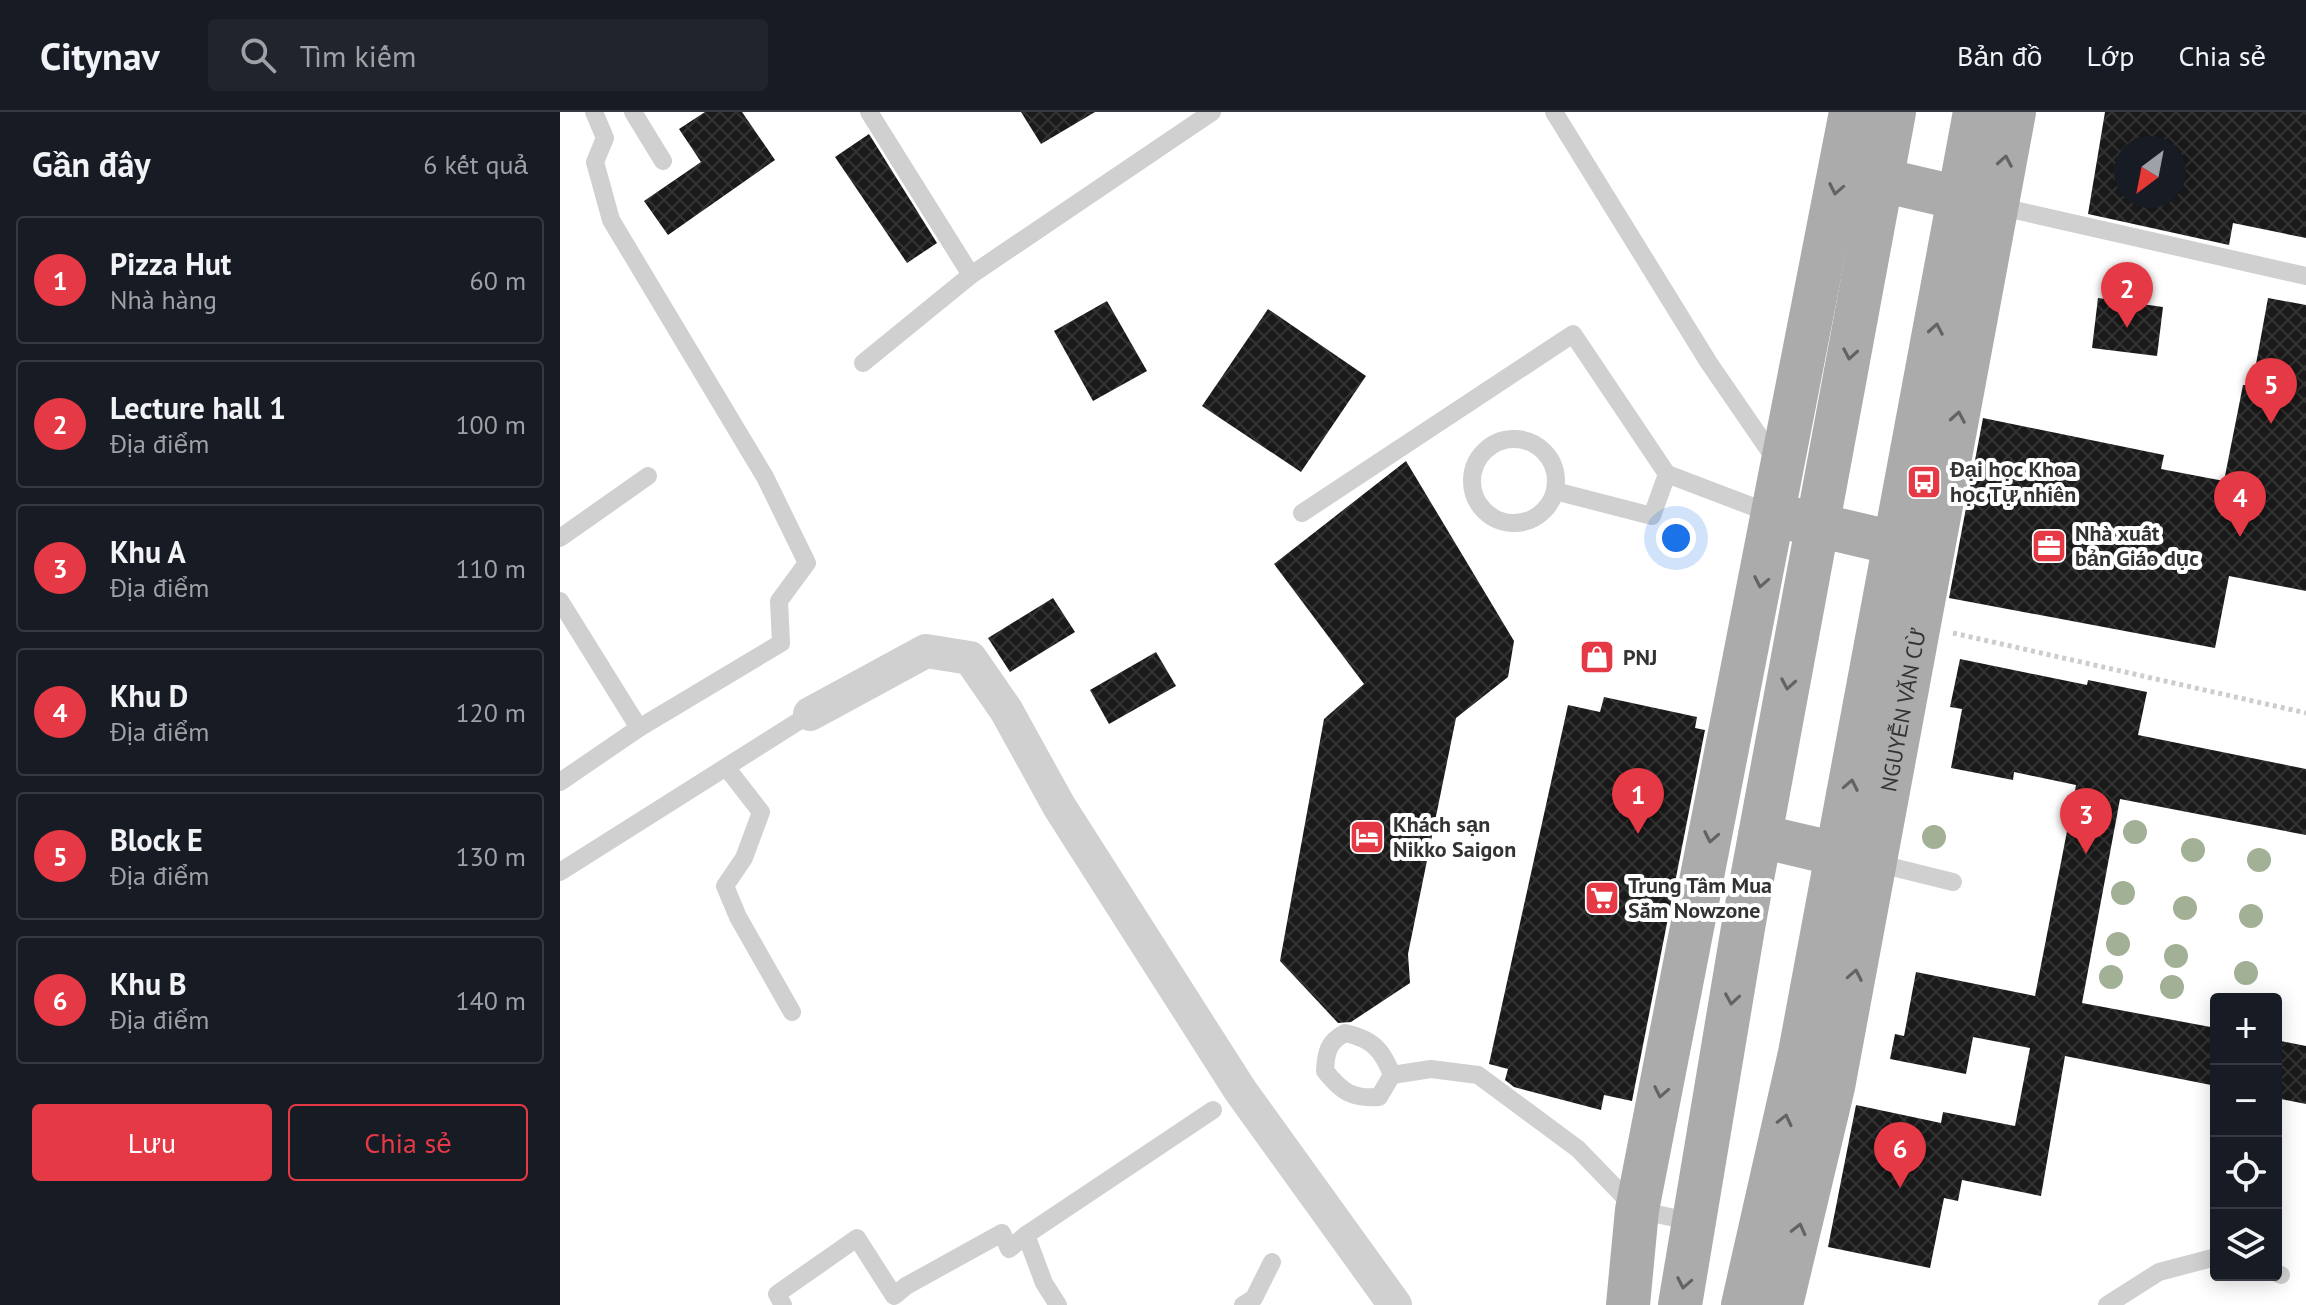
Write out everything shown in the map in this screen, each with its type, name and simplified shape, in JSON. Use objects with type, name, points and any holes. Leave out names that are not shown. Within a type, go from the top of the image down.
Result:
[{"type":"main road","points":[[1628,1305],[1637,1210],[1851,112]]},
{"type":"main road","points":[[1680,1305],[1744,922],[1894,112]]},
{"type":"main road","name":"NGUYỄN VĂN CỪ","points":[[1975,112],[1978,202]]},
{"type":"main road","name":"NGUYỄN VĂN CỪ","points":[[1781,1305],[1833,1087],[1857,858],[1978,202],[2014,112]]},
{"type":"main road","points":[[1882,180],[1978,202]]},
{"type":"main road","points":[[1774,515],[1916,548]]},
{"type":"main road","name":"NGUYỄN VĂN CỪ","points":[[1743,1305],[1800,1053],[1920,626],[1916,548]]},
{"type":"main road","points":[[1760,836],[1857,858]]},
{"type":"main road","points":[[1696,911],[1744,922]]},
{"type":"street","points":[[810,714],[926,651],[970,658],[1006,710],[1059,806],[1240,1090],[1395,1305]]},
{"type":"lane","points":[[560,782],[639,728],[781,643],[779,601],[807,563],[765,477],[611,220],[595,162],[605,138],[594,112]]},
{"type":"lane","points":[[633,112],[663,161]]},
{"type":"lane","points":[[869,112],[971,275]]},
{"type":"lane","points":[[863,363],[971,275],[1212,112]]},
{"type":"lane","points":[[1554,112],[1709,363],[1783,470]]},
{"type":"lane","points":[[1978,202],[2306,276]]},
{"type":"lane","points":[[1302,513],[1573,334],[1667,474],[1774,515]]},
{"type":"lane","points":[[1501,441],[1530,442],[1551,462],[1555,491],[1539,515],[1512,523],[1485,512],[1472,486],[1472,471],[1478,458],[1501,441]]},
{"type":"lane","points":[[1555,491],[1652,516],[1667,474]]},
{"type":"lane","points":[[560,538],[648,476]]},
{"type":"lane","points":[[560,601],[639,728]]},
{"type":"lane","points":[[560,872],[810,714]]},
{"type":"lane","points":[[726,767],[761,812],[744,858],[725,886],[738,917],[792,1012]]},
{"type":"lane","points":[[1857,858],[1953,882]]},
{"type":"lane","points":[[1392,1075],[1431,1069],[1478,1075],[1578,1149],[1637,1210],[1696,1222]]},
{"type":"lane","points":[[783,1305],[777,1294],[857,1238],[894,1296],[906,1286],[1002,1233],[1009,1249],[1213,1110]]},
{"type":"lane","points":[[1026,1235],[1044,1283],[1058,1305]]},
{"type":"lane","points":[[2107,1305],[2159,1272],[2210,1259]]},
{"type":"lane","points":[[1243,1305],[1254,1298],[1272,1262]]},
{"type":"lane","points":[[906,1286],[914,1305]]},
{"type":"path","points":[[1920,626],[2306,713]]},
{"type":"building","points":[[705,112],[742,112],[775,160],[668,235],[644,201],[701,162],[679,129]]},
{"type":"building","points":[[1021,112],[1095,112],[1041,144]]},
{"type":"building","points":[[2105,112],[2306,112],[2306,238],[2233,223],[2229,245],[2088,214]]},
{"type":"building","points":[[869,134],[937,243],[907,263],[835,157]]},
{"type":"building","points":[[2098,298],[2163,307],[2157,356],[2092,348]]},
{"type":"building","points":[[2268,298],[2306,305],[2306,591],[2229,576],[2215,648],[1949,598],[1983,418],[2164,455],[2161,469],[2224,481],[2243,385],[2252,386]]},
{"type":"building","points":[[1107,301],[1147,371],[1093,401],[1054,331]]},
{"type":"building","points":[[1268,309],[1366,376],[1301,472],[1202,406]]},
{"type":"building","name":"Khách sạn Nikko Saigon","points":[[1406,461],[1514,641],[1508,677],[1456,718],[1408,954],[1410,983],[1351,1022],[1338,1023],[1280,961],[1324,719],[1364,684],[1274,564]]},
{"type":"building","points":[[1053,598],[1075,632],[1010,672],[988,638]]},
{"type":"building","points":[[1156,652],[1176,686],[1109,724],[1090,690]]},
{"type":"building","points":[[1960,659],[2087,685],[2088,680],[2147,692],[2138,735],[2306,769],[2306,835],[2120,799],[2082,1003],[2210,1027],[2210,1085],[2065,1056],[2041,1196],[1962,1180],[1958,1201],[1944,1198],[1930,1268],[1828,1247],[1856,1105],[1941,1123],[1943,1112],[2015,1126],[2030,1048],[1973,1037],[1966,1074],[1890,1059],[1895,1034],[1904,1036],[1916,972],[2035,996],[2076,785],[2014,772],[2013,780],[1951,768],[1962,709],[1950,707]]},
{"type":"building","name":"Trung Tâm Mua Sắm Nowzone","points":[[1604,697],[1697,717],[1695,728],[1705,730],[1632,1101],[1604,1095],[1601,1110],[1514,1087],[1505,1080],[1508,1069],[1489,1064],[1568,705],[1600,712]]},
{"type":"building","points":[[2282,1041],[2306,1046],[2306,1104],[2282,1099]]},
{"type":"place","name":"Lecture hall 1","points":[[2127,328]]},
{"type":"place","name":"Block E","points":[[2271,424]]},
{"type":"place","name":"Đại học Khoa học Tự nhiên","points":[[1924,482]]},
{"type":"place","name":"Khu D","points":[[2240,537]]},
{"type":"place","name":"Nhà xuất bản Giáo dục","points":[[2049,546]]},
{"type":"place","name":"PNJ","points":[[1597,657]]},
{"type":"place","name":"Pizza Hut","points":[[1638,834]]},
{"type":"place","name":"Khách sạn Nikko Saigon","points":[[1367,837]]},
{"type":"place","name":"Khu A","points":[[2086,854]]},
{"type":"place","name":"Trung Tâm Mua Sắm Nowzone","points":[[1602,898]]},
{"type":"place","name":"Khu B","points":[[1900,1188]]}]
